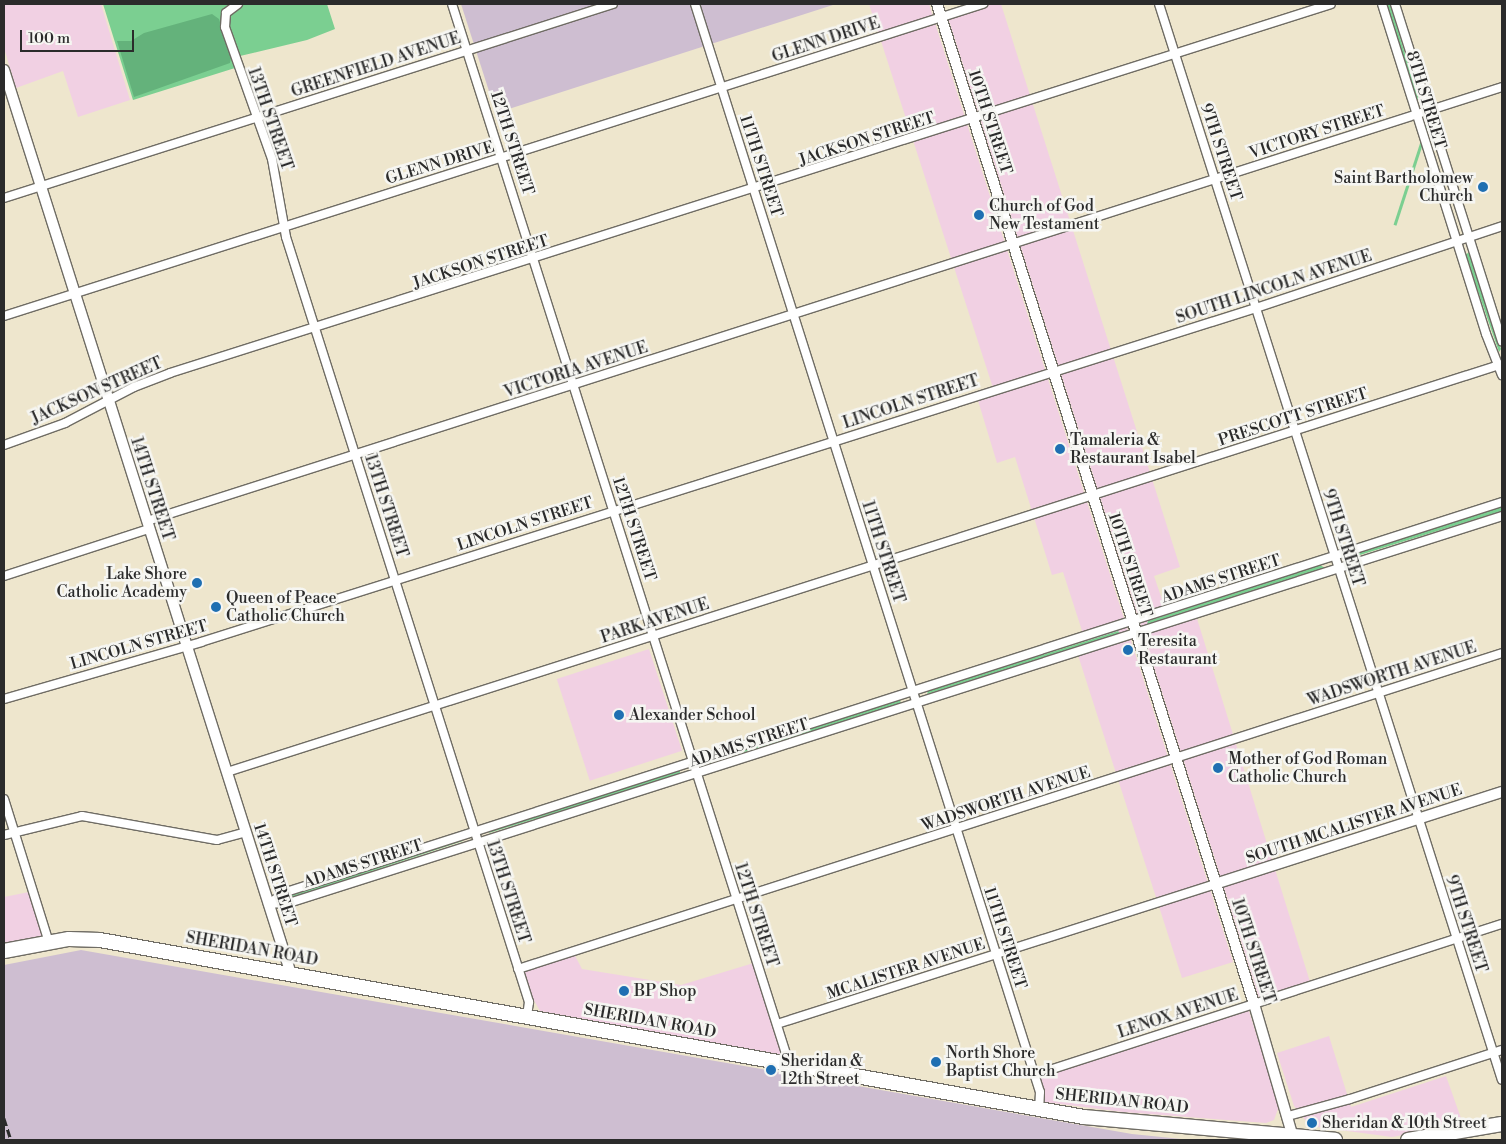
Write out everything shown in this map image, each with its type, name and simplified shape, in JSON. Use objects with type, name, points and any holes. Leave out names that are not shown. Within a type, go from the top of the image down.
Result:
[{"type":"highway","name":"SHERIDAN ROAD","points":[[4,951],[87,938],[1084,1117],[1293,1138],[1335,1140]]},
{"type":"highway","points":[[1408,1140],[1502,1124]]},
{"type":"street","name":"12TH STREET","points":[[452,4],[777,1024],[786,1054],[786,1063]]},
{"type":"street","name":"GREENFIELD AVENUE","points":[[4,198],[613,4]]},
{"type":"street","name":"11TH STREET","points":[[695,4],[1040,1092],[1040,1109]]},
{"type":"street","name":"10TH STREET","points":[[937,4],[1254,1004],[1293,1138]]},
{"type":"street","name":"GLENN DRIVE","points":[[4,316],[983,4]]},
{"type":"street","name":"9TH STREET","points":[[1159,4],[1502,1080]]},
{"type":"street","name":"JACKSON STREET","points":[[4,445],[57,426],[170,373],[754,190],[1331,4]]},
{"type":"street","name":"8TH STREET","points":[[1382,4],[1456,241],[1502,375]]},
{"type":"street","name":"8TH STREET","points":[[1394,4],[1502,341]]},
{"type":"street","name":"13TH STREET","points":[[236,5],[226,13],[225,27],[276,177],[283,227],[314,329],[529,1002],[527,1017]]},
{"type":"street","name":"14TH STREET","points":[[5,75],[291,974]]},
{"type":"street","name":"VICTORY STREET","points":[[1013,246],[1502,87]]},
{"type":"street","name":"SOUTH LINCOLN AVENUE","points":[[1053,371],[1256,308],[1502,226]]},
{"type":"street","name":"VICTORIA AVENUE","points":[[4,576],[355,455],[1013,246]]},
{"type":"street","name":"PRESCOTT STREET","points":[[1092,496],[1500,365]]},
{"type":"street","name":"LINCOLN STREET","points":[[4,699],[187,646],[1053,371]]},
{"type":"street","name":"PARK AVENUE","points":[[227,772],[1092,496]]},
{"type":"street","name":"ADAMS STREET","points":[[268,904],[286,892],[1502,502]]},
{"type":"street","name":"ADAMS STREET","points":[[268,904],[292,902],[1502,516]]},
{"type":"street","name":"WADSWORTH AVENUE","points":[[518,968],[1176,759],[1502,653]]},
{"type":"street","name":"SOUTH MCALISTER AVENUE","points":[[1215,884],[1502,792]]},
{"type":"street","points":[[4,799],[49,943]]},
{"type":"street","points":[[4,835],[82,816],[217,840],[246,832]]},
{"type":"street","name":"MCALISTER AVENUE","points":[[777,1024],[1215,884]]},
{"type":"street","name":"LENOX AVENUE","points":[[1034,1075],[1502,924]]},
{"type":"street","points":[[1288,1116],[1502,1050]]},
{"type":"shaded area","points":[[4,4],[101,4],[130,100],[78,117],[63,71],[16,88],[4,48]]},
{"type":"shaded area","points":[[461,4],[836,4],[496,113]]},
{"type":"shaded area","points":[[869,4],[929,4],[1233,962],[1182,978],[1075,646],[1086,643],[1063,572],[1052,575],[1015,457],[997,463],[976,394],[993,388]]},
{"type":"shaded area","points":[[968,4],[1001,4],[1180,567],[1154,576],[1168,617],[1194,609],[1311,985],[1260,1001],[946,11]]},
{"type":"shaded area","name":"Alexander School","points":[[649,649],[682,751],[590,781],[557,679]]},
{"type":"shaded area","points":[[29,892],[44,937],[4,944],[4,897]]},
{"type":"shaded area","points":[[81,950],[1132,1134],[1191,1140],[4,1140],[4,965]]},
{"type":"shaded area","points":[[573,952],[582,969],[681,985],[757,962],[788,1057],[540,1011],[531,995],[522,966]]},
{"type":"shaded area","points":[[1247,1005],[1279,1106],[1274,1120],[1266,1123],[1123,1112],[1044,1102],[1034,1070]]},
{"type":"shaded area","points":[[1329,1036],[1351,1107],[1446,1076],[1463,1124],[1392,1137],[1310,1126],[1294,1106],[1277,1053]]},
{"type":"green space","points":[[103,4],[327,4],[335,29],[307,40],[240,56],[235,68],[133,100]]},
{"type":"green space","points":[[1386,4],[1390,4],[1419,100],[1416,99]]},
{"type":"green space","points":[[212,14],[219,19],[231,58],[230,63],[134,97],[117,41],[131,41],[144,33]]},
{"type":"green space","points":[[1426,125],[1429,126],[1396,226],[1394,225]]},
{"type":"green space","points":[[1469,253],[1501,349],[1499,352],[1465,254]]},
{"type":"green space","points":[[1502,506],[1502,511],[1347,559],[1348,556]]},
{"type":"green space","points":[[1320,565],[1325,568],[1147,624],[1148,621]]},
{"type":"green space","points":[[1118,631],[1120,634],[927,694],[928,691]]},
{"type":"green space","points":[[900,700],[901,704],[709,763],[710,761]]},
{"type":"green space","points":[[680,770],[680,774],[489,833],[490,831]]},
{"type":"green space","points":[[461,840],[463,841],[290,898],[287,897]]},
{"type":"railway","points":[[4,1118],[11,1140]]},
{"type":"place","name":"Saint Bartholomew Church","points":[[1483,187]]},
{"type":"place","name":"Church of God New Testament","points":[[979,215]]},
{"type":"place","name":"Tamaleria & Restaurant Isabel","points":[[1060,449]]},
{"type":"place","name":"Lake Shore Catholic Academy","points":[[197,583]]},
{"type":"place","name":"Queen of Peace Catholic Church","points":[[216,607]]},
{"type":"place","name":"Teresita Restaurant","points":[[1128,650]]},
{"type":"place","name":"Alexander School","points":[[619,715]]},
{"type":"place","name":"Mother of God Roman Catholic Church","points":[[1218,768]]},
{"type":"place","name":"BP Shop","points":[[624,991]]},
{"type":"place","name":"North Shore Baptist Church","points":[[936,1062]]},
{"type":"place","name":"Sheridan & 12th Street","points":[[771,1070]]},
{"type":"place","name":"Sheridan & 10th Street","points":[[1312,1123]]}]
